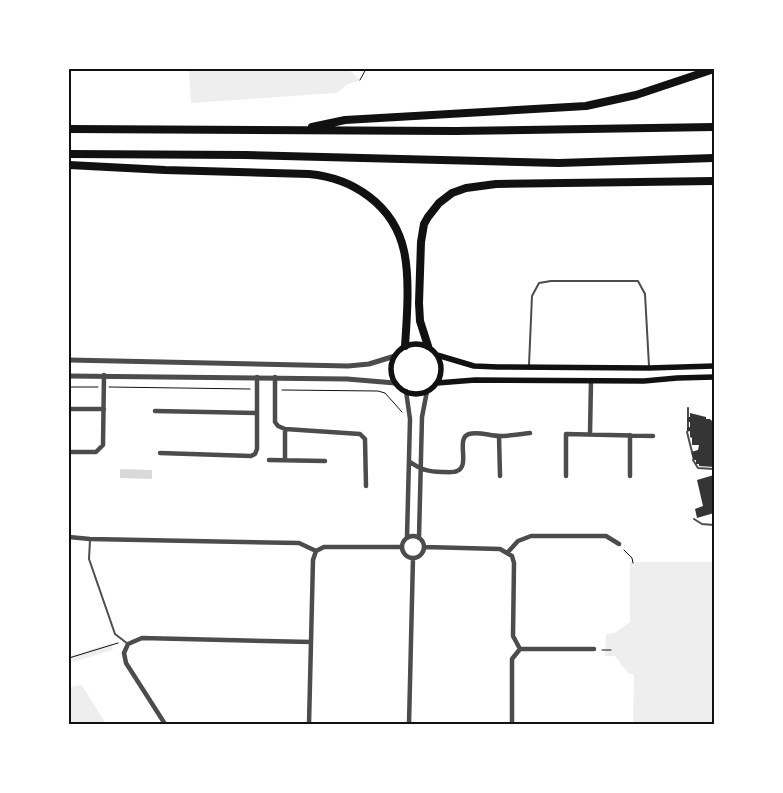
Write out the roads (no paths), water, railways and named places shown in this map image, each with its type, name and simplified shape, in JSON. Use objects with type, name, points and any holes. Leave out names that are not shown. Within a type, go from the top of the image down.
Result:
[{"type":"highway","points":[[298,130],[345,120],[586,106],[643,93],[702,71],[714,69]]},
{"type":"highway","points":[[69,129],[522,131],[714,127]]},
{"type":"highway","points":[[69,154],[245,155],[549,163],[714,158]]},
{"type":"highway","points":[[69,165],[174,171],[309,174],[331,178],[355,187],[367,194],[386,212],[400,236],[404,250],[406,271],[405,346]]},
{"type":"highway","points":[[428,346],[419,314],[420,242],[422,231],[433,210],[452,193],[466,188],[496,184],[714,181]]},
{"type":"main road","points":[[438,355],[442,369],[437,383],[427,391],[420,394],[406,391],[396,383],[391,369],[395,356],[405,346],[412,344],[428,346],[438,355],[474,366],[649,368],[713,365]]},
{"type":"main road","points":[[437,383],[475,380],[644,381],[714,377]]},
{"type":"street","points":[[69,360],[348,366],[369,364],[395,356]]},
{"type":"street","points":[[69,452],[96,452],[103,445],[104,375]]},
{"type":"street","points":[[69,376],[347,378],[396,383]]},
{"type":"street","points":[[160,453],[251,456],[255,454],[257,449],[257,377]]},
{"type":"street","points":[[275,377],[275,422],[278,426],[285,429],[333,431],[364,436],[366,486]]},
{"type":"street","points":[[590,434],[591,381]]},
{"type":"street","points":[[406,391],[410,419],[410,462],[407,537],[401,547],[404,554],[412,558],[422,554],[425,547],[419,537],[415,535],[407,537]]},
{"type":"street","points":[[419,537],[422,417],[427,391]]},
{"type":"street","points":[[69,408],[104,409]]},
{"type":"street","points":[[154,411],[257,412]]},
{"type":"street","points":[[285,429],[285,460]]},
{"type":"street","points":[[410,462],[420,469],[431,472],[459,471],[463,462],[463,441],[465,436],[469,434],[499,436],[530,433]]},
{"type":"street","points":[[566,476],[566,434],[653,436]]},
{"type":"street","points":[[630,435],[630,476]]},
{"type":"street","points":[[499,436],[500,476]]},
{"type":"street","points":[[269,460],[325,460]]},
{"type":"street","points":[[508,552],[518,541],[531,536],[606,536],[619,544]]},
{"type":"street","points":[[69,537],[299,543],[316,551]]},
{"type":"street","points":[[310,724],[313,560],[316,551],[324,547],[401,547]]},
{"type":"street","points":[[425,547],[500,549],[512,556],[514,563],[513,636],[520,649]]},
{"type":"street","points":[[409,724],[412,558]]},
{"type":"street","points":[[165,724],[126,663],[124,653],[128,644],[142,638],[311,642]]},
{"type":"street","points":[[520,649],[594,650]]},
{"type":"street","points":[[512,724],[512,659],[520,649]]},
{"type":"lane","points":[[529,368],[532,296],[539,283],[551,281],[638,281],[645,294],[649,368]]},
{"type":"lane","points":[[688,408],[688,417]]},
{"type":"lane","points":[[688,422],[688,427]]},
{"type":"lane","points":[[687,432],[692,452]]},
{"type":"lane","points":[[693,460],[698,468],[714,469]]},
{"type":"lane","points":[[694,520],[702,524],[714,525]]},
{"type":"lane","points":[[90,539],[89,559],[115,634],[128,644]]}]
